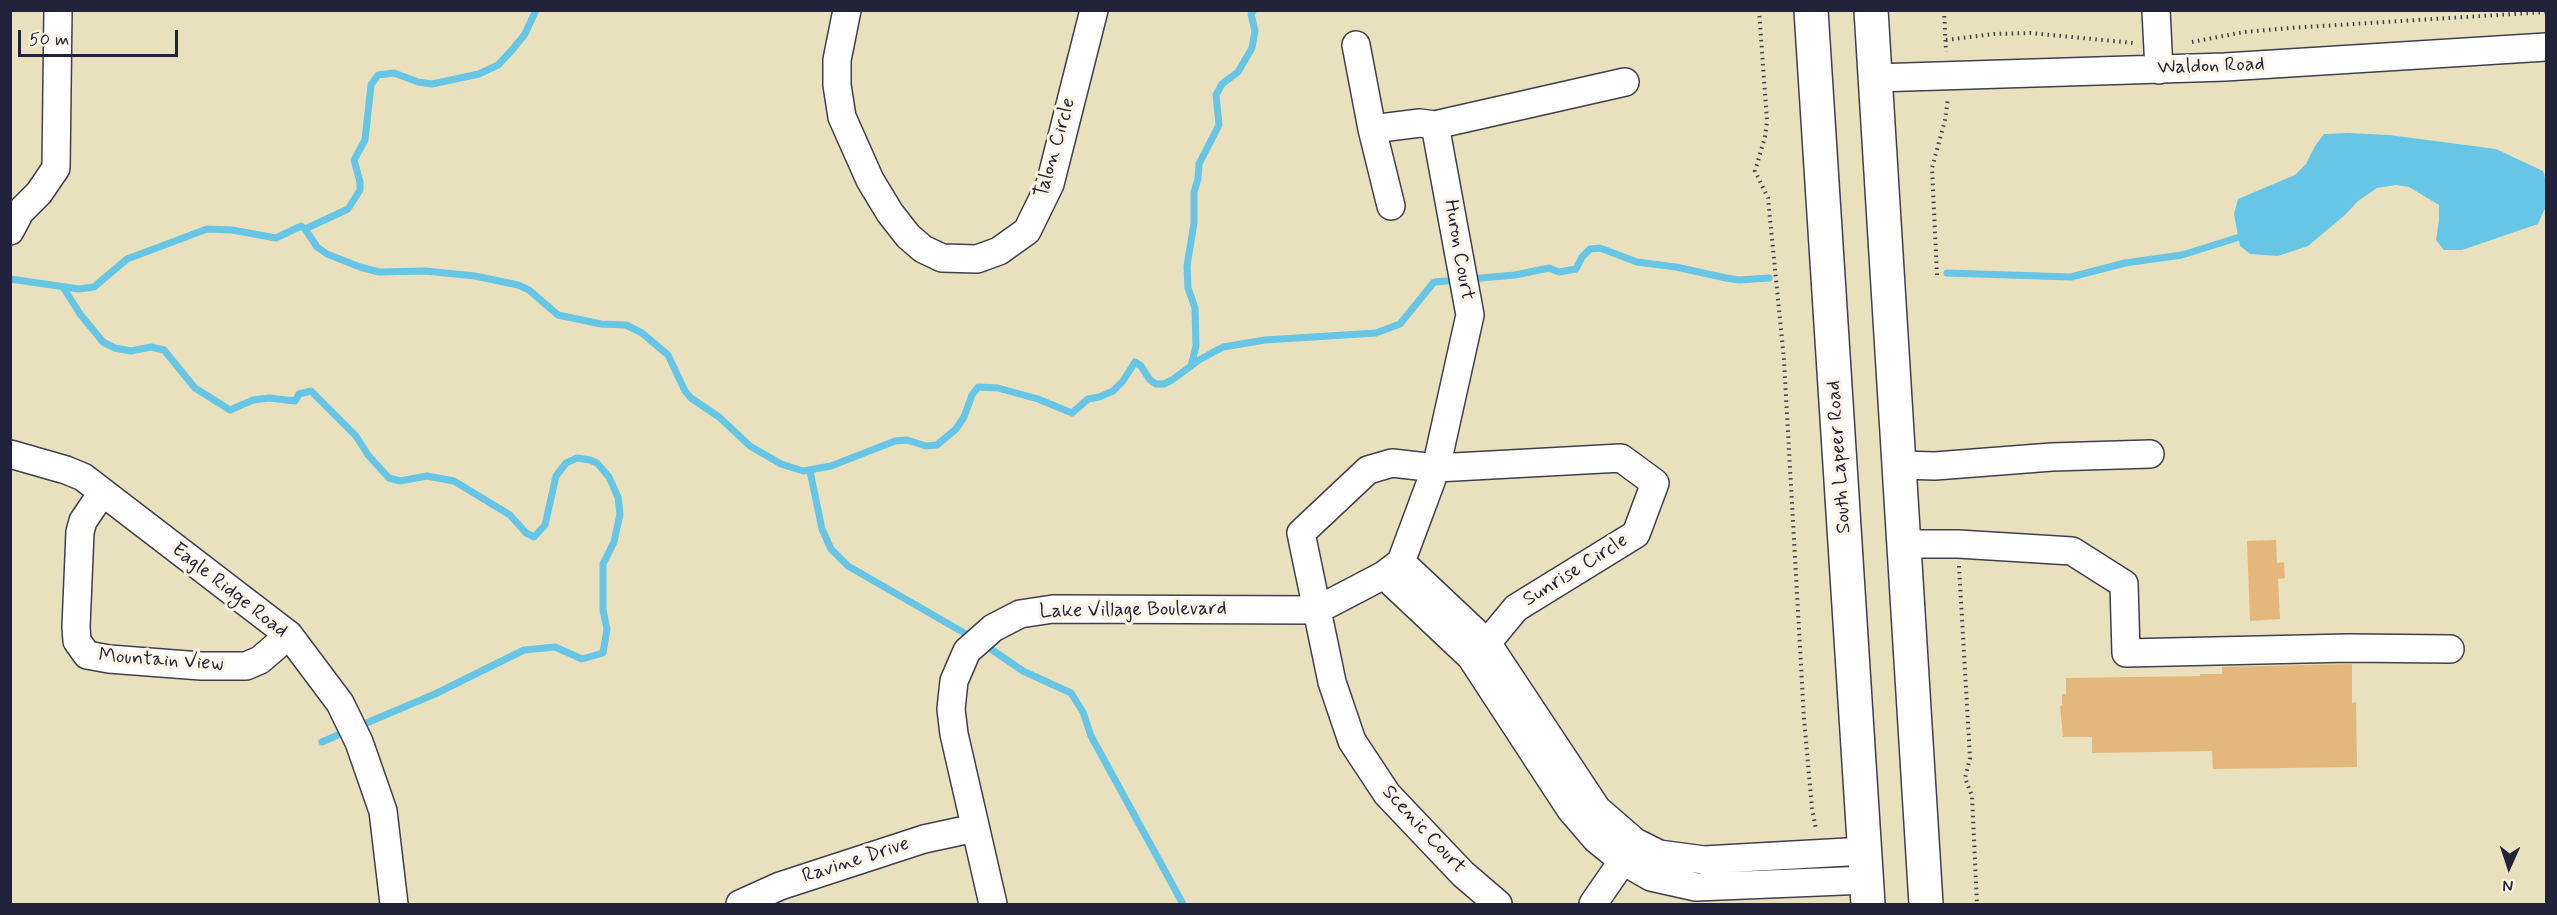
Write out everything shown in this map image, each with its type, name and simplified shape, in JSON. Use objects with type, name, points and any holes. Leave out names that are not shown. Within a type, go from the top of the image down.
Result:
[{"type":"main road","name":"South Lapeer Road","points":[[1811,10],[1867,879]]},
{"type":"main road","points":[[1871,10],[1926,904]]},
{"type":"street","points":[[10,231],[20,212],[39,193],[56,168],[58,10]]},
{"type":"street","name":"Talon Circle","points":[[847,10],[837,60],[837,86],[842,117],[870,180],[890,213],[908,236],[922,249],[942,258],[977,259],[999,251],[1027,231],[1050,184],[1094,10]]},
{"type":"street","points":[[2156,10],[2158,58]]},
{"type":"street","points":[[1356,45],[1372,129],[1391,206]]},
{"type":"street","name":"Waldon Road","points":[[1875,78],[2158,58],[2547,47]]},
{"type":"street","points":[[1372,129],[1420,123],[1435,125],[1625,82]]},
{"type":"street","name":"Huron Court","points":[[1393,568],[1436,468],[1470,315],[1435,125]]},
{"type":"street","name":"Eagle Ridge Road","points":[[10,454],[82,477],[288,635],[340,703],[359,742],[383,811],[394,904]]},
{"type":"street","points":[[1899,465],[1935,466],[2052,457],[2150,454]]},
{"type":"street","name":"Sunrise Circle","points":[[1436,468],[1621,458],[1655,483],[1636,534],[1516,608],[1479,650]]},
{"type":"street","name":"Scenic Court","points":[[1436,468],[1392,463],[1368,470],[1301,533],[1332,682],[1352,741],[1387,794],[1463,874],[1498,904]]},
{"type":"street","name":"Mountain View","points":[[102,493],[83,521],[80,532],[76,627],[77,641],[87,655],[109,659],[201,666],[246,666],[260,660],[288,635]]},
{"type":"street","points":[[1904,544],[1958,544],[2072,551],[2124,584],[2126,653],[2338,648],[2450,649]]},
{"type":"street","points":[[1393,568],[1479,650],[1629,852]]},
{"type":"street","name":"Lake Village Boulevard","points":[[993,904],[954,734],[951,709],[954,681],[967,651],[993,628],[1020,614],[1053,609],[1317,610],[1393,568]]},
{"type":"street","name":"Ravine Drive","points":[[740,904],[780,886],[924,839],[975,828]]},
{"type":"street","points":[[1629,852],[1867,879]]},
{"type":"street","points":[[1593,904],[1629,852]]},
{"type":"path","points":[[1759,10],[1767,121],[1766,137],[1755,171],[1768,198],[1784,360],[1804,718],[1812,808],[1818,836]]},
{"type":"path","points":[[1944,10],[1946,58]]},
{"type":"path","points":[[1946,40],[1994,34],[2030,33],[2158,58],[2178,45],[2244,33],[2290,28],[2547,12]]},
{"type":"path","points":[[1937,275],[1932,168],[1945,120],[1948,94]]},
{"type":"path","points":[[1959,558],[1970,758],[1965,778],[1972,796],[1977,904]]},
{"type":"water","points":[[2324,134],[2389,135],[2496,149],[2543,171],[2546,181],[2546,206],[2538,224],[2462,250],[2444,250],[2436,240],[2439,205],[2409,187],[2396,185],[2377,188],[2358,201],[2308,246],[2278,256],[2250,254],[2240,246],[2234,214],[2238,199],[2295,175],[2306,164]]},
{"type":"building","points":[[2276,540],[2277,563],[2284,562],[2285,578],[2278,579],[2280,619],[2250,621],[2247,541]]},
{"type":"building","points":[[2352,664],[2352,703],[2356,702],[2357,767],[2213,769],[2212,751],[2092,753],[2092,737],[2063,737],[2060,706],[2062,706],[2062,694],[2066,694],[2066,678],[2200,676],[2200,674],[2222,674],[2222,667]]},
{"type":"waterway","points":[[10,279],[79,289],[94,287],[127,259],[207,229],[232,230],[276,238],[301,226],[305,229],[348,209],[360,190],[354,160],[365,140],[371,85],[378,75],[394,73],[418,82],[432,84],[479,74],[498,65],[512,50],[525,34],[536,10]]},
{"type":"waterway","points":[[1191,366],[1196,346],[1195,308],[1188,288],[1187,266],[1194,223],[1194,192],[1199,164],[1219,125],[1216,95],[1222,84],[1238,72],[1252,48],[1255,31],[1251,14],[1254,10]]},
{"type":"waterway","points":[[305,229],[317,247],[327,254],[360,267],[379,272],[425,271],[475,276],[518,285],[529,290],[558,315],[601,324],[626,325],[642,333],[668,355],[685,391],[691,398],[719,417],[750,446],[781,464],[803,471],[831,466],[895,441],[907,440],[926,446],[937,445],[956,429],[978,387],[998,388],[1038,399],[1072,413],[1088,399],[1113,391],[1123,381],[1135,362],[1141,366],[1150,380],[1156,384],[1164,384],[1223,347],[1265,340],[1376,333],[1400,324],[1434,282],[1459,280]]},
{"type":"waterway","points":[[1947,273],[2071,277],[2125,263],[2182,255],[2246,235]]},
{"type":"waterway","points":[[1470,279],[1515,275],[1549,268],[1559,272],[1576,269],[1582,257],[1590,249],[1600,248],[1637,262],[1676,267],[1726,278],[1739,280],[1769,278]]},
{"type":"waterway","points":[[63,287],[80,314],[103,342],[115,348],[131,351],[151,347],[164,350],[195,388],[230,410],[253,400],[269,398],[295,401],[299,394],[311,391],[356,436],[368,455],[389,478],[400,481],[427,476],[454,481],[510,515],[526,533],[534,537],[545,525],[556,476],[566,463],[577,458],[590,460],[597,463],[609,477],[618,497],[620,514],[614,542],[603,564],[603,610],[607,629],[603,653],[582,659],[555,647],[524,650],[435,694],[357,727]]},
{"type":"waterway","points":[[810,471],[822,529],[831,549],[848,566],[973,638]]},
{"type":"waterway","points":[[985,645],[1023,671],[1071,693],[1083,712],[1091,736],[1183,904]]},
{"type":"waterway","points":[[322,742],[347,731]]}]
